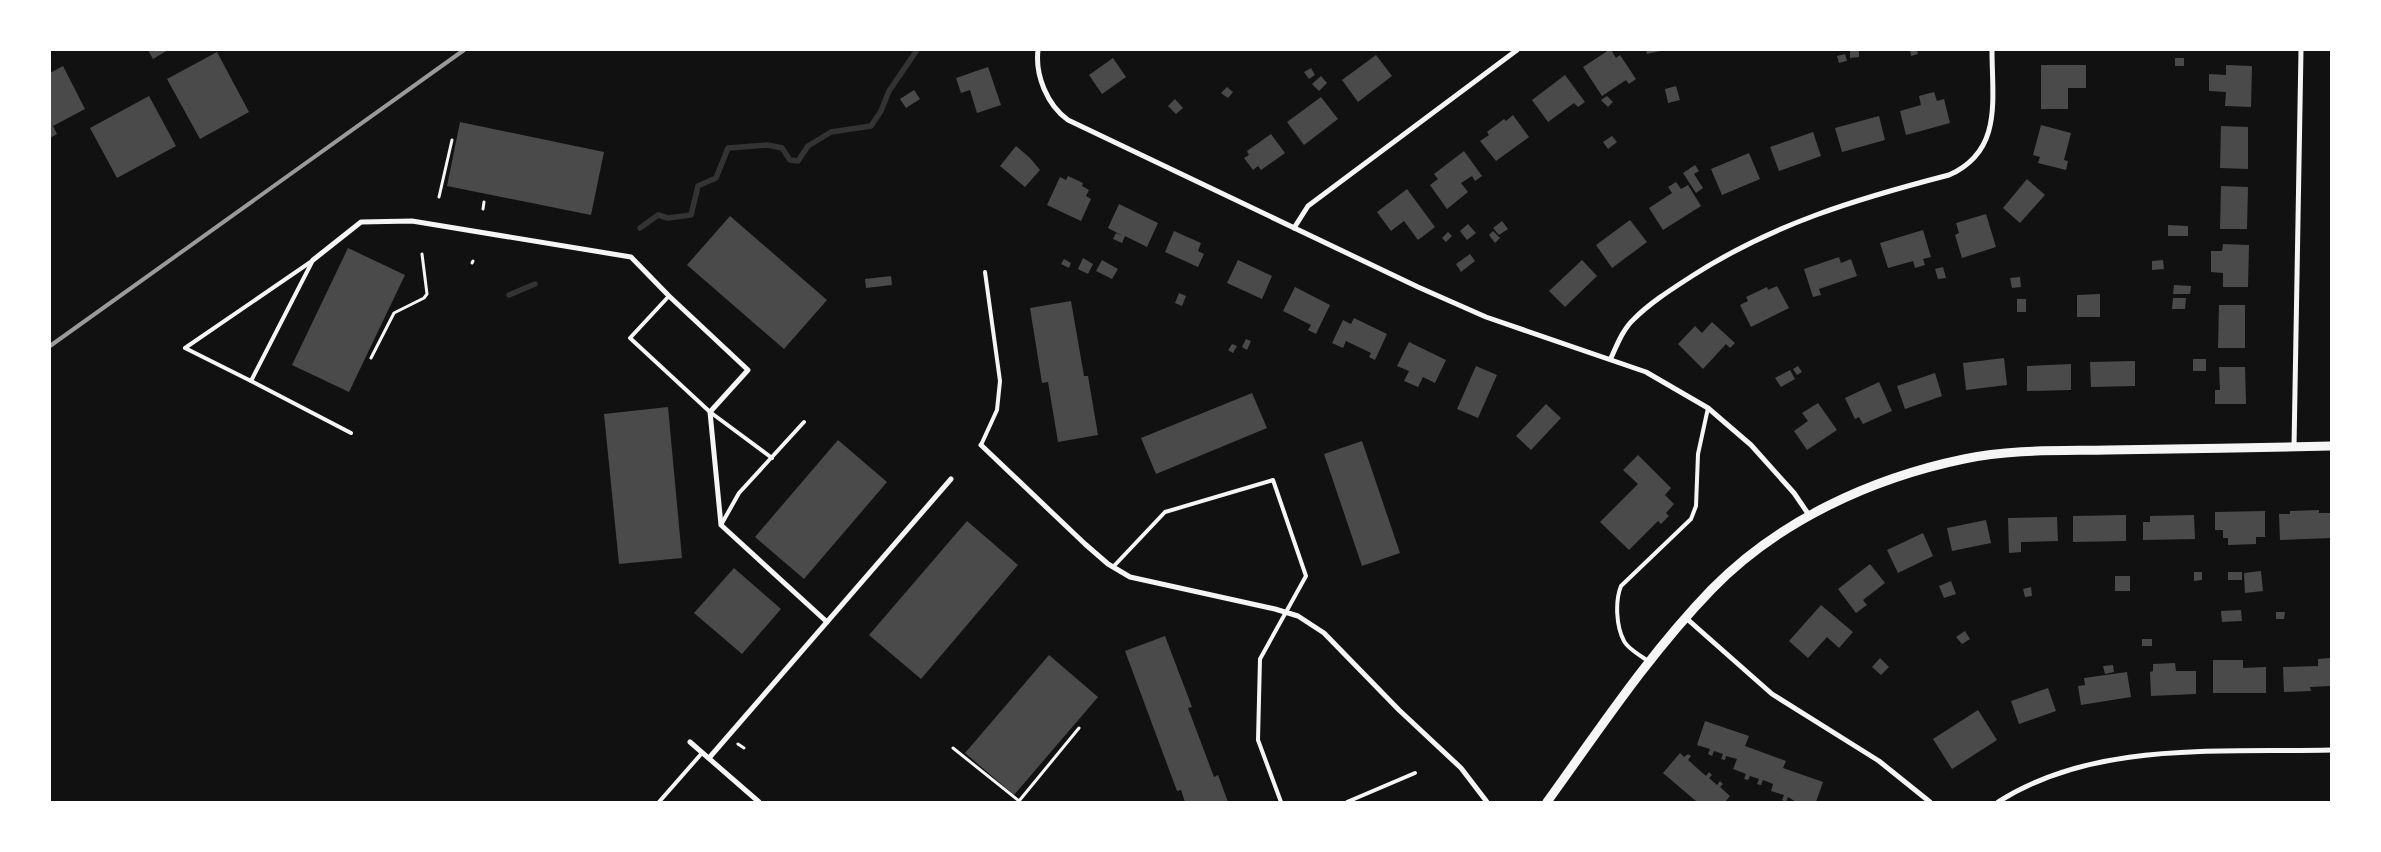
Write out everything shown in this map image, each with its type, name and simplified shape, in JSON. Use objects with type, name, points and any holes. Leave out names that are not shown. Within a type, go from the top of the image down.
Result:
[{"type":"street","points":[[1038,50],[1038,71],[1042,85],[1060,114],[1108,140],[1486,317],[1611,358],[1646,372],[1708,408],[1751,445],[1794,493],[1809,515]]},
{"type":"street","points":[[1294,228],[1308,206],[1517,50]]},
{"type":"street","points":[[1611,358],[1633,320],[1662,295],[1722,256],[1819,212],[1949,175],[1962,169],[1975,157],[1990,131],[1992,50]]},
{"type":"street","points":[[2294,447],[2302,50]]},
{"type":"street","points":[[313,260],[360,222],[412,221],[631,257],[669,296],[748,370],[710,412],[721,524],[827,622]]},
{"type":"street","points":[[981,445],[1085,544],[1113,567],[1130,577],[1298,616],[1324,633],[1399,710],[1461,768],[1487,802]]},
{"type":"street","points":[[1546,802],[1649,662],[1713,588],[1748,557],[1809,515],[1887,480],[1965,458],[2036,451],[2331,446]]},
{"type":"street","points":[[709,758],[951,479]]},
{"type":"street","points":[[1686,618],[1772,694],[1879,761],[1930,802]]},
{"type":"street","points":[[690,742],[759,802]]},
{"type":"street","points":[[1998,802],[2032,784],[2073,767],[2100,760],[2137,755],[2331,750]]},
{"type":"lane","points":[[313,260],[185,348],[351,433]]},
{"type":"lane","points":[[251,381],[313,260]]},
{"type":"lane","points":[[981,445],[997,410],[1000,381],[985,272]]},
{"type":"lane","points":[[669,296],[630,338],[710,412],[772,458]]},
{"type":"lane","points":[[1649,662],[1624,642],[1616,603],[1617,595],[1621,586],[1691,519],[1696,506],[1698,454],[1708,408]]},
{"type":"lane","points":[[721,524],[739,493],[804,422]]},
{"type":"lane","points":[[1113,567],[1164,512],[1273,480],[1306,576],[1287,613],[1260,658],[1258,740],[1281,802]]},
{"type":"lane","points":[[659,802],[702,753]]},
{"type":"lane","points":[[1347,802],[1416,773]]},
{"type":"path","points":[[439,197],[452,140]]},
{"type":"path","points":[[483,208],[484,202]]},
{"type":"path","points":[[371,358],[394,312],[424,298],[427,294],[422,254]]},
{"type":"path","points":[[954,748],[1019,801],[1079,728]]},
{"type":"path","points":[[738,744],[744,748]]},
{"type":"building","points":[[148,50],[168,50],[153,59]]},
{"type":"building","points":[[1611,50],[1616,58],[1620,55],[1636,79],[1629,84],[1626,80],[1602,96],[1583,67]]},
{"type":"building","points":[[1646,50],[1660,50],[1660,51],[1647,54]]},
{"type":"building","points":[[1850,50],[1859,50],[1859,57],[1850,58]]},
{"type":"building","points":[[1910,50],[1917,50],[1918,54],[1911,56]]},
{"type":"building","points":[[217,52],[249,112],[200,139],[167,79]]},
{"type":"building","points":[[1845,54],[1847,61],[1839,63],[1837,56]]},
{"type":"building","points":[[1376,55],[1392,76],[1358,102],[1342,80]]},
{"type":"building","points":[[1113,58],[1126,77],[1102,94],[1089,75]]},
{"type":"building","points":[[2175,58],[2184,58],[2184,66],[2175,66]]},
{"type":"building","points":[[2041,65],[2086,65],[2086,88],[2068,88],[2068,109],[2041,109]]},
{"type":"building","points":[[2226,65],[2252,66],[2251,107],[2225,106],[2226,92],[2209,91],[2209,74],[2226,75]]},
{"type":"building","points":[[63,66],[85,109],[53,126],[57,134],[50,138],[50,73]]},
{"type":"building","points":[[988,67],[1001,105],[977,113],[970,90],[961,93],[956,78]]},
{"type":"building","points":[[1311,68],[1315,75],[1309,79],[1304,72]]},
{"type":"building","points":[[1565,75],[1585,102],[1578,107],[1574,103],[1548,122],[1532,100]]},
{"type":"building","points":[[1321,76],[1327,83],[1319,91],[1312,84]]},
{"type":"building","points":[[1676,86],[1680,100],[1668,103],[1665,89]]},
{"type":"building","points":[[1227,87],[1233,92],[1228,98],[1221,93]]},
{"type":"building","points":[[914,90],[920,99],[906,108],[900,99]]},
{"type":"building","points":[[1934,92],[1937,101],[1944,99],[1950,123],[1906,135],[1900,111],[1921,105],[1919,96]]},
{"type":"building","points":[[149,96],[176,146],[117,178],[90,128]]},
{"type":"building","points":[[1607,96],[1613,102],[1608,107],[1601,100]]},
{"type":"building","points":[[1321,97],[1338,119],[1304,145],[1287,122]]},
{"type":"building","points":[[1175,99],[1183,108],[1176,114],[1168,106]]},
{"type":"building","points":[[1513,115],[1529,137],[1496,161],[1480,141],[1489,135],[1487,132],[1504,119],[1506,121]]},
{"type":"building","points":[[1879,116],[1885,140],[1842,152],[1835,128]]},
{"type":"building","points":[[460,122],[604,152],[591,215],[447,186]]},
{"type":"building","points":[[2041,125],[2071,133],[2064,160],[2068,161],[2066,170],[2038,163],[2040,157],[2033,155]]},
{"type":"building","points":[[2221,126],[2248,127],[2248,169],[2220,168]]},
{"type":"building","points":[[1813,132],[1821,156],[1779,171],[1770,147]]},
{"type":"building","points":[[1271,134],[1285,153],[1261,170],[1258,166],[1253,170],[1244,158],[1249,155],[1247,151]]},
{"type":"building","points":[[1612,136],[1617,142],[1608,149],[1603,142]]},
{"type":"building","points":[[1016,146],[1040,170],[1025,187],[1000,166]]},
{"type":"building","points":[[1464,151],[1482,176],[1475,181],[1472,176],[1461,183],[1468,192],[1447,209],[1430,185],[1438,179],[1434,174]]},
{"type":"building","points":[[1749,153],[1760,179],[1722,195],[1711,169]]},
{"type":"building","points":[[1695,165],[1699,171],[1694,174],[1703,188],[1696,193],[1683,173]]},
{"type":"building","points":[[1068,176],[1083,183],[1082,186],[1089,190],[1086,196],[1091,199],[1081,221],[1047,205],[1060,177],[1066,180]]},
{"type":"building","points":[[2027,179],[2045,195],[2020,223],[2003,208]]},
{"type":"building","points":[[1676,182],[1681,189],[1688,185],[1701,206],[1663,230],[1649,208],[1672,193],[1668,187]]},
{"type":"building","points":[[2221,186],[2248,187],[2247,229],[2220,229]]},
{"type":"building","points":[[1407,189],[1435,227],[1418,240],[1404,221],[1391,231],[1377,212]]},
{"type":"building","points":[[1119,204],[1158,223],[1147,247],[1125,236],[1122,243],[1113,239],[1116,233],[1123,236],[1108,228]]},
{"type":"building","points":[[1986,214],[1996,247],[1962,258],[1955,235],[1959,233],[1956,223]]},
{"type":"building","points":[[730,216],[827,300],[784,349],[687,265]]},
{"type":"building","points":[[1630,220],[1647,242],[1612,268],[1596,245]]},
{"type":"building","points":[[1502,221],[1508,229],[1499,235],[1493,228]]},
{"type":"building","points":[[1468,224],[1476,233],[1467,240],[1460,231]]},
{"type":"building","points":[[2168,225],[2188,226],[2188,236],[2168,236]]},
{"type":"building","points":[[1923,230],[1931,257],[1923,259],[1925,265],[1915,268],[1913,261],[1888,268],[1880,243]]},
{"type":"building","points":[[1174,231],[1201,243],[1198,251],[1204,254],[1198,267],[1165,252]]},
{"type":"building","points":[[1493,231],[1500,238],[1495,243],[1489,235]]},
{"type":"building","points":[[1448,232],[1452,236],[1446,242],[1442,238]]},
{"type":"building","points":[[2223,244],[2249,245],[2248,287],[2223,287],[2223,273],[2211,272],[2211,251],[2222,251]]},
{"type":"building","points":[[348,248],[405,275],[349,392],[292,365]]},
{"type":"building","points":[[1470,254],[1475,261],[1461,272],[1456,264]]},
{"type":"building","points":[[1839,257],[1841,263],[1851,259],[1857,276],[1819,289],[1821,295],[1813,297],[1804,269]]},
{"type":"building","points":[[1083,258],[1093,264],[1088,274],[1078,269]]},
{"type":"building","points":[[1064,259],[1071,263],[1069,268],[1061,264]]},
{"type":"building","points":[[1102,260],[1118,269],[1112,279],[1096,271]]},
{"type":"building","points":[[1238,260],[1272,276],[1262,299],[1227,283]]},
{"type":"building","points":[[1582,260],[1597,276],[1565,307],[1549,291]]},
{"type":"building","points":[[2163,260],[2164,269],[2152,270],[2152,261]]},
{"type":"building","points":[[1943,267],[1946,278],[1938,279],[1935,269]]},
{"type":"building","points":[[891,276],[892,285],[866,288],[865,279]]},
{"type":"building","points":[[2020,277],[2021,287],[2012,288],[2010,278]]},
{"type":"building","points":[[2174,285],[2191,286],[2190,294],[2173,294]]},
{"type":"building","points":[[1777,286],[1789,308],[1751,327],[1740,305],[1748,301],[1746,297],[1767,287],[1768,290]]},
{"type":"building","points":[[1295,287],[1330,305],[1316,334],[1308,330],[1311,325],[1283,311]]},
{"type":"building","points":[[1179,293],[1186,296],[1182,306],[1175,303]]},
{"type":"building","points":[[2100,294],[2100,317],[2077,317],[2077,295]]},
{"type":"building","points":[[2173,298],[2186,298],[2185,309],[2172,309]]},
{"type":"building","points":[[2017,299],[2026,299],[2026,312],[2017,312]]},
{"type":"building","points":[[1071,301],[1084,376],[1088,376],[1098,435],[1058,442],[1048,382],[1042,383],[1030,308]]},
{"type":"building","points":[[2219,305],[2245,305],[2245,348],[2218,348]]},
{"type":"building","points":[[1354,318],[1387,334],[1375,360],[1369,357],[1371,353],[1346,341],[1343,348],[1332,343],[1343,320],[1351,324]]},
{"type":"building","points":[[1712,322],[1735,343],[1730,348],[1726,344],[1703,369],[1678,344],[1695,326],[1702,333]]},
{"type":"building","points":[[1246,339],[1251,341],[1247,350],[1242,347]]},
{"type":"building","points":[[1409,342],[1446,360],[1435,383],[1423,377],[1418,387],[1404,381],[1409,371],[1397,366]]},
{"type":"building","points":[[1232,344],[1237,346],[1233,353],[1228,350]]},
{"type":"building","points":[[2004,358],[2007,385],[1966,390],[1963,363]]},
{"type":"building","points":[[2193,359],[2206,359],[2206,371],[2193,371]]},
{"type":"building","points":[[2135,361],[2135,386],[2091,387],[2090,362]]},
{"type":"building","points":[[2071,364],[2071,390],[2027,391],[2027,366]]},
{"type":"building","points":[[1476,366],[1497,375],[1478,418],[1457,409]]},
{"type":"building","points":[[1798,366],[1802,372],[1797,375],[1793,369]]},
{"type":"building","points":[[2219,367],[2245,367],[2246,404],[2215,404],[2215,390],[2220,390]]},
{"type":"building","points":[[1790,370],[1795,379],[1781,387],[1775,378]]},
{"type":"building","points":[[1935,373],[1942,396],[1905,409],[1897,386]]},
{"type":"building","points":[[1879,382],[1892,411],[1863,424],[1859,417],[1855,419],[1845,398]]},
{"type":"building","points":[[1252,393],[1267,428],[1156,474],[1141,438]]},
{"type":"building","points":[[1818,403],[1837,430],[1807,450],[1794,431],[1808,421],[1802,413]]},
{"type":"building","points":[[1546,404],[1561,418],[1531,450],[1516,436]]},
{"type":"building","points":[[668,407],[682,558],[619,564],[604,414]]},
{"type":"building","points":[[838,440],[887,482],[804,579],[755,537]]},
{"type":"building","points":[[1362,441],[1400,553],[1362,566],[1324,454]]},
{"type":"building","points":[[1638,455],[1671,488],[1665,495],[1674,504],[1666,513],[1669,516],[1661,524],[1658,521],[1629,550],[1600,522],[1638,484],[1623,470]]},
{"type":"building","points":[[2319,510],[2319,513],[2330,513],[2331,538],[2280,540],[2279,514],[2290,514],[2290,511]]},
{"type":"building","points":[[2265,511],[2265,537],[2256,537],[2256,544],[2228,545],[2228,538],[2223,538],[2223,530],[2215,530],[2215,512]]},
{"type":"building","points":[[2126,515],[2126,541],[2073,542],[2073,516]]},
{"type":"building","points":[[2194,515],[2195,539],[2143,540],[2143,522],[2150,522],[2150,516]]},
{"type":"building","points":[[2057,517],[2058,541],[2021,542],[2021,552],[2009,553],[2008,518]]},
{"type":"building","points":[[1986,520],[1991,543],[1952,551],[1947,528]]},
{"type":"building","points":[[967,521],[1018,565],[921,679],[869,635]]},
{"type":"building","points":[[1923,533],[1933,556],[1898,573],[1887,550]]},
{"type":"building","points":[[1870,564],[1885,583],[1863,600],[1867,605],[1856,613],[1838,589]]},
{"type":"building","points":[[734,568],[781,609],[742,654],[694,613]]},
{"type":"building","points":[[2261,571],[2263,591],[2245,593],[2244,573]]},
{"type":"building","points":[[2194,572],[2202,572],[2202,580],[2194,581]]},
{"type":"building","points":[[2228,572],[2242,572],[2242,580],[2228,580]]},
{"type":"building","points":[[2115,576],[2130,576],[2130,591],[2115,591]]},
{"type":"building","points":[[1951,581],[1956,594],[1944,598],[1939,586]]},
{"type":"building","points":[[2031,587],[2032,596],[2025,597],[2023,589]]},
{"type":"building","points":[[1821,605],[1853,632],[1839,648],[1827,637],[1808,658],[1789,641]]},
{"type":"building","points":[[2241,610],[2242,621],[2222,622],[2221,611]]},
{"type":"building","points":[[2276,612],[2285,612],[2284,619],[2276,619]]},
{"type":"building","points":[[1965,631],[1970,639],[1962,644],[1956,637]]},
{"type":"building","points":[[1165,636],[1192,707],[1188,708],[1214,777],[1218,775],[1228,802],[1185,802],[1181,790],[1177,791],[1125,651]]},
{"type":"building","points":[[2142,639],[2152,639],[2152,646],[2142,646]]},
{"type":"building","points":[[1049,655],[1098,697],[1014,795],[965,753]]},
{"type":"building","points":[[1880,658],[1889,667],[1881,675],[1872,667]]},
{"type":"building","points":[[2330,658],[2331,686],[2310,687],[2311,691],[2284,692],[2283,667],[2318,666],[2318,659]]},
{"type":"building","points":[[2213,660],[2243,660],[2243,668],[2266,667],[2266,693],[2213,693]]},
{"type":"building","points":[[2175,663],[2176,671],[2196,671],[2196,694],[2151,696],[2150,672],[2153,671],[2153,664]]},
{"type":"building","points":[[2113,665],[2114,672],[2105,674],[2103,666]]},
{"type":"building","points":[[2127,672],[2131,697],[2081,705],[2078,686],[2085,685],[2084,678]]},
{"type":"building","points":[[2048,688],[2056,711],[2019,724],[2011,701]]},
{"type":"building","points":[[1978,710],[1997,740],[1952,769],[1933,739]]},
{"type":"building","points":[[1705,721],[1749,736],[1745,746],[1786,761],[1783,768],[1823,782],[1816,802],[1796,802],[1788,797],[1786,802],[1782,800],[1784,795],[1771,791],[1773,784],[1763,780],[1761,785],[1757,784],[1759,779],[1750,776],[1748,780],[1744,779],[1746,774],[1733,769],[1737,759],[1726,756],[1725,760],[1721,759],[1723,754],[1714,751],[1712,756],[1708,754],[1710,749],[1697,745]]},
{"type":"building","points":[[1680,753],[1684,757],[1688,754],[1691,756],[1688,760],[1706,776],[1709,772],[1712,775],[1709,778],[1717,785],[1720,781],[1723,784],[1720,787],[1730,796],[1725,802],[1697,802],[1663,773]]},
{"type":"waterway","points":[[640,228],[658,215],[668,218],[691,215],[698,186],[716,178],[728,148],[768,145],[782,148],[790,160],[798,161],[808,146],[831,132],[871,126],[881,111],[889,91],[917,50]]},
{"type":"waterway","points":[[509,295],[535,284]]},
{"type":"railway","points":[[50,346],[464,50]]}]
